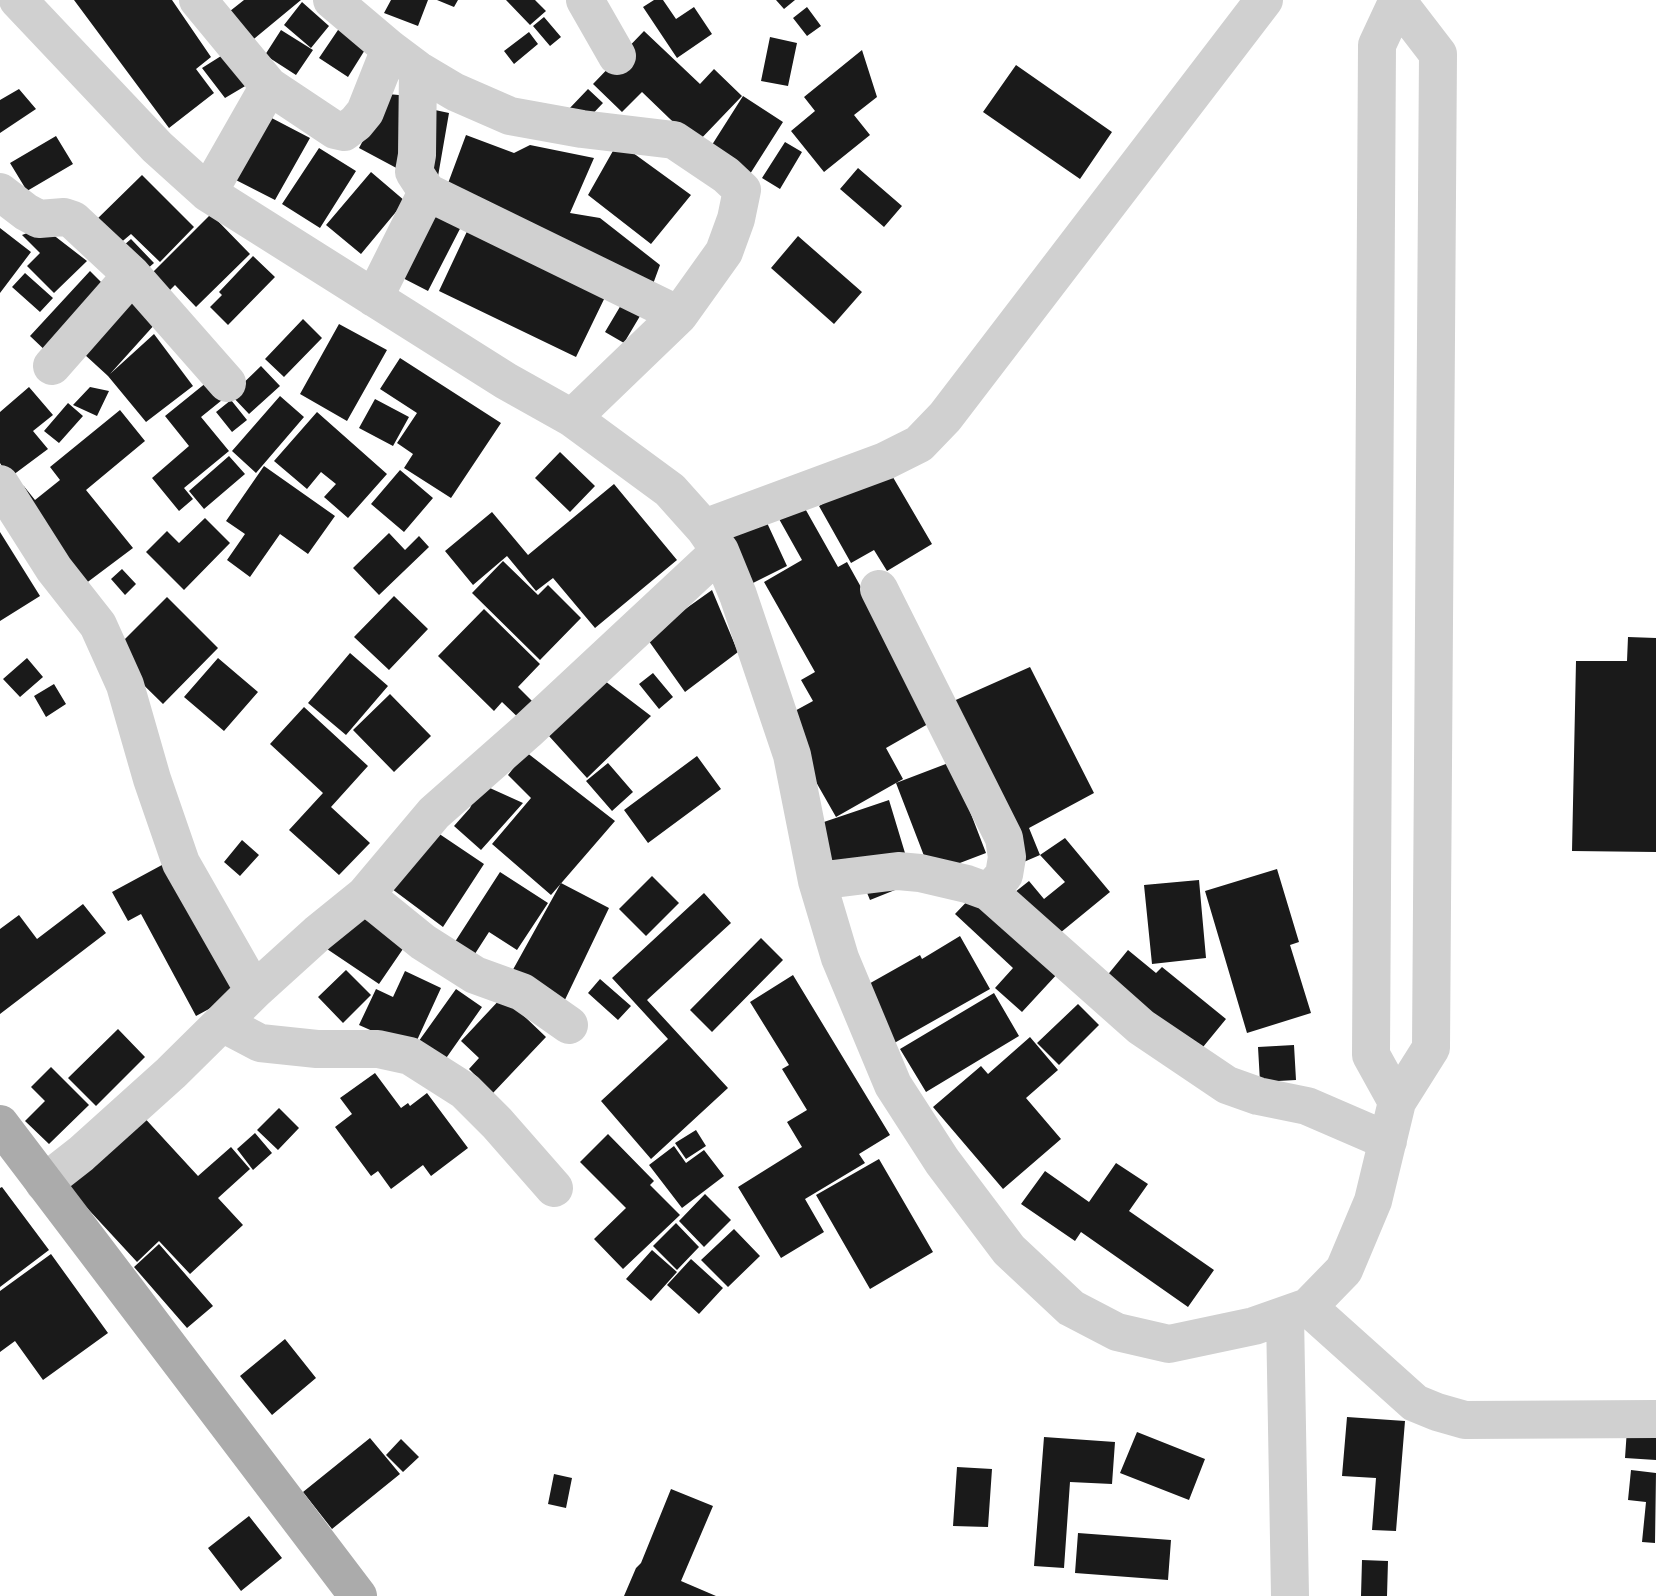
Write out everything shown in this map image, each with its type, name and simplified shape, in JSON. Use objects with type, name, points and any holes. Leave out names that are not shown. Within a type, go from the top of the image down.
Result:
[{"type":"main road","points":[[0,1124],[358,1596]]},
{"type":"street","points":[[18,0],[157,147],[208,194],[506,381],[572,418],[670,489],[712,539],[738,595],[792,755],[817,881],[840,958],[893,1085],[942,1161],[1009,1250],[1071,1308],[1117,1332],[1170,1344],[1254,1326],[1297,1311],[1344,1270],[1373,1201],[1397,1102],[1431,1048],[1438,54],[1398,1],[1377,45],[1371,1028],[1371,1055],[1397,1102]]},
{"type":"street","points":[[198,0],[270,86],[335,130],[344,132],[356,123],[404,60]]},
{"type":"street","points":[[332,0],[404,60],[455,92],[510,116],[582,129],[674,140],[726,175],[742,190],[736,219],[724,252],[679,315],[572,418]]},
{"type":"street","points":[[585,0],[617,56]]},
{"type":"street","points":[[44,1183],[81,1154],[151,1091],[254,991],[365,895],[434,813],[527,731],[712,539],[919,444],[945,416],[1264,0]]},
{"type":"street","points":[[404,60],[417,155],[414,172],[427,192],[679,315]]},
{"type":"street","points":[[208,194],[270,86]]},
{"type":"street","points":[[0,192],[39,219],[64,217],[73,220],[132,275],[228,383]]},
{"type":"street","points":[[374,298],[427,192]]},
{"type":"street","points":[[52,366],[132,275]]},
{"type":"street","points":[[0,484],[54,569],[98,625],[125,685],[152,779],[181,863],[254,991]]},
{"type":"street","points":[[879,589],[1004,838],[1007,857],[1004,875],[989,892]]},
{"type":"street","points":[[817,881],[898,871],[920,873],[989,892],[1141,1027],[1227,1086],[1258,1096],[1307,1106],[1388,1141]]},
{"type":"street","points":[[365,895],[423,943],[475,975],[522,992],[569,1025]]},
{"type":"street","points":[[222,1023],[260,1043],[317,1049],[378,1049],[410,1056],[465,1091],[554,1188]]},
{"type":"street","points":[[1297,1311],[1415,1403],[1437,1412],[1465,1420],[1656,1419]]},
{"type":"street","points":[[1290,1596],[1297,1311]]},
{"type":"building","points":[[74,0],[172,0],[211,57],[196,69],[214,93],[169,128]]},
{"type":"building","points":[[244,0],[301,0],[249,43],[225,15]]},
{"type":"building","points":[[391,0],[428,0],[418,26],[384,13]]},
{"type":"building","points":[[437,0],[458,0],[454,7]]},
{"type":"building","points":[[506,0],[535,0],[546,11],[530,25]]},
{"type":"building","points":[[654,0],[663,0],[676,19],[694,7],[712,34],[677,58],[643,7]]},
{"type":"building","points":[[776,0],[795,0],[784,9]]},
{"type":"building","points":[[302,2],[329,26],[311,48],[284,25]]},
{"type":"building","points":[[807,7],[821,26],[807,36],[793,18]]},
{"type":"building","points":[[544,17],[561,37],[550,46],[533,26]]},
{"type":"building","points":[[340,27],[368,45],[348,77],[319,58]]},
{"type":"building","points":[[281,30],[313,50],[296,75],[265,55]]},
{"type":"building","points":[[644,31],[700,84],[714,69],[742,96],[696,144],[642,92],[622,112],[593,84]]},
{"type":"building","points":[[529,32],[538,44],[514,64],[504,51]]},
{"type":"building","points":[[770,37],[797,43],[788,86],[761,81]]},
{"type":"building","points":[[862,50],[877,97],[854,115],[870,135],[824,172],[791,131],[815,111],[804,97]]},
{"type":"building","points":[[229,51],[252,82],[225,98],[202,68]]},
{"type":"building","points":[[1016,65],[1112,132],[1080,179],[983,112]]},
{"type":"building","points":[[19,89],[36,109],[0,133],[0,100]]},
{"type":"building","points":[[588,89],[603,103],[583,124],[568,110]]},
{"type":"building","points":[[388,94],[409,96],[402,171],[359,148]]},
{"type":"building","points":[[743,96],[783,122],[750,174],[710,148]]},
{"type":"building","points":[[435,110],[449,113],[437,182],[424,175]]},
{"type":"building","points":[[264,114],[310,138],[275,200],[230,177]]},
{"type":"building","points":[[466,135],[514,153],[530,145],[594,158],[570,213],[600,218],[660,265],[649,295],[447,186]]},
{"type":"building","points":[[56,136],[73,164],[27,191],[10,163]]},
{"type":"building","points":[[618,142],[691,195],[651,244],[588,195]]},
{"type":"building","points":[[785,142],[802,152],[780,189],[762,178]]},
{"type":"building","points":[[319,148],[356,171],[320,228],[282,204]]},
{"type":"building","points":[[858,168],[902,206],[884,227],[840,189]]},
{"type":"building","points":[[371,172],[405,201],[361,254],[326,225]]},
{"type":"building","points":[[142,175],[194,227],[160,262],[131,234],[118,245],[92,224]]},
{"type":"building","points":[[430,201],[465,219],[428,291],[393,273]]},
{"type":"building","points":[[211,214],[250,254],[196,307],[175,285],[162,298],[145,280]]},
{"type":"building","points":[[470,225],[608,291],[576,357],[439,291]]},
{"type":"building","points":[[43,227],[87,261],[54,293],[27,266],[40,253],[22,235]]},
{"type":"building","points":[[0,228],[31,252],[0,293]]},
{"type":"building","points":[[798,236],[862,292],[834,324],[771,268]]},
{"type":"building","points":[[131,239],[154,263],[138,277],[116,252]]},
{"type":"building","points":[[253,256],[275,277],[228,325],[210,307],[222,295],[219,292]]},
{"type":"building","points":[[90,271],[109,290],[50,355],[30,336]]},
{"type":"building","points":[[25,273],[53,298],[40,312],[12,287]]},
{"type":"building","points":[[132,301],[156,323],[110,374],[154,334],[193,386],[146,422],[108,376],[84,354]]},
{"type":"building","points":[[621,305],[640,316],[624,343],[605,332]]},
{"type":"building","points":[[303,319],[322,338],[284,377],[265,359]]},
{"type":"building","points":[[339,324],[387,350],[347,421],[300,394]]},
{"type":"building","points":[[400,358],[501,423],[451,498],[404,468],[413,454],[397,443],[417,413],[380,389]]},
{"type":"building","points":[[261,366],[280,386],[249,414],[231,395]]},
{"type":"building","points":[[212,378],[227,396],[201,417],[229,451],[184,488],[193,499],[179,511],[152,478],[189,446],[165,416]]},
{"type":"building","points":[[29,387],[53,415],[33,431],[48,449],[9,478],[0,463],[0,412]]},
{"type":"building","points":[[90,387],[109,391],[97,416],[73,405]]},
{"type":"building","points":[[280,396],[304,417],[256,473],[232,451]]},
{"type":"building","points":[[375,399],[409,417],[393,446],[359,428]]},
{"type":"building","points":[[231,400],[247,420],[232,432],[216,412]]},
{"type":"building","points":[[68,403],[83,416],[59,443],[44,431]]},
{"type":"building","points":[[120,410],[145,441],[86,490],[133,548],[81,587],[23,485],[35,500],[60,480],[50,467]]},
{"type":"building","points":[[317,412],[387,474],[348,518],[324,497],[336,484],[321,472],[307,489],[274,461]]},
{"type":"building","points":[[560,452],[595,486],[570,512],[535,478]]},
{"type":"building","points":[[229,456],[245,474],[204,509],[189,491]]},
{"type":"building","points":[[264,466],[335,516],[308,554],[280,534],[250,577],[227,560],[245,534],[226,521]]},
{"type":"building","points":[[887,467],[932,544],[887,571],[874,550],[851,563],[819,506]]},
{"type":"building","points":[[400,470],[433,498],[404,532],[371,504]]},
{"type":"building","points":[[614,484],[677,560],[595,628],[553,578],[536,591],[507,556],[473,585],[445,551],[492,512],[528,555]]},
{"type":"building","points":[[798,496],[838,567],[847,562],[935,720],[886,748],[903,779],[836,817],[780,719],[813,701],[801,680],[815,672],[764,582],[802,560],[774,510]]},
{"type":"building","points":[[762,512],[787,566],[747,586],[721,532]]},
{"type":"building","points":[[205,518],[230,543],[184,590],[146,552],[167,531],[179,543]]},
{"type":"building","points":[[0,532],[40,596],[0,621]]},
{"type":"building","points":[[389,533],[405,550],[419,536],[429,547],[379,595],[353,568]]},
{"type":"building","points":[[503,561],[538,595],[548,585],[581,618],[540,660],[472,593]]},
{"type":"building","points":[[122,569],[136,584],[125,595],[111,579]]},
{"type":"building","points":[[712,590],[738,652],[685,692],[646,637]]},
{"type":"building","points":[[394,596],[428,629],[389,670],[354,637]]},
{"type":"building","points":[[167,597],[218,648],[163,704],[111,653]]},
{"type":"building","points":[[484,609],[540,664],[518,687],[541,710],[526,725],[502,702],[494,711],[438,656]]},
{"type":"building","points":[[1628,637],[1656,638],[1656,852],[1572,851],[1576,661],[1627,661]]},
{"type":"building","points":[[350,653],[388,686],[346,735],[308,703]]},
{"type":"building","points":[[27,658],[43,677],[20,697],[3,679]]},
{"type":"building","points":[[218,658],[258,692],[224,731],[184,697]]},
{"type":"building","points":[[1030,667],[1094,793],[1029,828],[1040,855],[1019,864],[949,703]]},
{"type":"building","points":[[653,673],[673,697],[659,709],[639,684]]},
{"type":"building","points":[[605,681],[651,716],[587,778],[549,736]]},
{"type":"building","points":[[54,684],[66,704],[46,717],[34,696]]},
{"type":"building","points":[[390,694],[431,736],[394,772],[353,730]]},
{"type":"building","points":[[304,707],[368,766],[331,807],[370,843],[339,875],[289,830],[323,793],[270,744]]},
{"type":"building","points":[[526,752],[615,821],[551,895],[492,844],[531,798],[508,775]]},
{"type":"building","points":[[697,756],[721,789],[648,843],[624,810]]},
{"type":"building","points":[[951,762],[986,853],[931,874],[896,783]]},
{"type":"building","points":[[608,763],[633,792],[612,811],[586,781]]},
{"type":"building","points":[[481,784],[523,803],[481,850],[454,826],[470,808]]},
{"type":"building","points":[[889,800],[905,853],[828,878],[812,826]]},
{"type":"building","points":[[435,831],[484,864],[443,927],[388,886]]},
{"type":"building","points":[[1065,838],[1110,892],[1049,942],[1010,896],[1029,881],[1044,899],[1065,882],[1040,855]]},
{"type":"building","points":[[242,840],[259,855],[240,876],[224,862]]},
{"type":"building","points":[[173,859],[244,990],[196,1016],[141,914],[128,921],[112,892]]},
{"type":"building","points":[[1277,869],[1299,942],[1290,945],[1311,1013],[1247,1033],[1205,891]]},
{"type":"building","points":[[500,872],[548,903],[517,950],[489,932],[471,960],[451,948]]},
{"type":"building","points":[[652,876],[679,903],[646,936],[619,909]]},
{"type":"building","points":[[1199,880],[1206,958],[1152,964],[1144,885]]},
{"type":"building","points":[[561,883],[609,908],[562,1006],[510,975]]},
{"type":"building","points":[[863,883],[895,890],[870,900]]},
{"type":"building","points":[[704,893],[731,923],[647,1000],[728,1088],[651,1159],[601,1101],[668,1039],[612,978]]},
{"type":"building","points":[[974,894],[1059,972],[1022,1012],[995,988],[1013,968],[955,914]]},
{"type":"building","points":[[83,904],[106,933],[0,1014],[0,929],[19,915],[37,939]]},
{"type":"building","points":[[350,909],[405,946],[379,984],[324,947]]},
{"type":"building","points":[[960,936],[990,989],[889,1046],[858,990],[920,955],[922,959]]},
{"type":"building","points":[[761,938],[783,960],[712,1032],[690,1010]]},
{"type":"building","points":[[1128,950],[1156,973],[1162,967],[1226,1019],[1194,1058],[1101,983]]},
{"type":"building","points":[[346,970],[371,995],[343,1023],[318,997]]},
{"type":"building","points":[[405,971],[441,988],[413,1049],[359,1025],[376,989],[393,997]]},
{"type":"building","points":[[793,975],[890,1135],[859,1154],[865,1163],[805,1199],[824,1232],[781,1258],[738,1187],[802,1147],[787,1122],[807,1110],[782,1069],[789,1065],[750,1002]]},
{"type":"building","points":[[600,979],[631,1006],[618,1020],[588,993]]},
{"type":"building","points":[[456,989],[482,1007],[442,1064],[416,1045]]},
{"type":"building","points":[[994,993],[1019,1036],[926,1092],[900,1049]]},
{"type":"building","points":[[503,996],[546,1037],[493,1093],[469,1069],[479,1058],[461,1041]]},
{"type":"building","points":[[1078,1004],[1099,1025],[1059,1065],[1037,1043]]},
{"type":"building","points":[[118,1029],[145,1057],[96,1106],[68,1078]]},
{"type":"building","points":[[1030,1037],[1058,1070],[1026,1098],[1061,1139],[1003,1189],[933,1107],[981,1066],[988,1074]]},
{"type":"building","points":[[1294,1045],[1296,1080],[1260,1082],[1258,1047]]},
{"type":"building","points":[[51,1067],[89,1105],[49,1144],[25,1121],[45,1101],[31,1087]]},
{"type":"building","points":[[375,1073],[401,1108],[408,1103],[410,1106],[427,1093],[468,1148],[431,1176],[423,1165],[391,1189],[378,1171],[371,1176],[335,1127],[352,1114],[340,1098]]},
{"type":"building","points":[[279,1108],[299,1128],[278,1150],[257,1130]]},
{"type":"building","points":[[140,1113],[198,1176],[231,1147],[250,1169],[218,1198],[243,1225],[190,1274],[159,1241],[137,1262],[64,1183]]},
{"type":"building","points":[[696,1130],[706,1146],[686,1159],[675,1143]]},
{"type":"building","points":[[255,1133],[272,1153],[253,1170],[237,1149]]},
{"type":"building","points":[[608,1134],[654,1181],[650,1185],[680,1215],[623,1269],[594,1239],[626,1208],[580,1162]]},
{"type":"building","points":[[674,1146],[686,1163],[704,1150],[724,1176],[682,1208],[649,1165]]},
{"type":"building","points":[[879,1159],[933,1252],[870,1289],[816,1195]]},
{"type":"building","points":[[1116,1163],[1148,1184],[1129,1211],[1214,1270],[1188,1307],[1081,1232],[1075,1241],[1021,1204],[1045,1171],[1089,1202]]},
{"type":"building","points":[[2,1187],[49,1250],[0,1287],[0,1188]]},
{"type":"building","points":[[705,1194],[731,1220],[704,1247],[679,1221]]},
{"type":"building","points":[[676,1223],[699,1247],[677,1270],[653,1246]]},
{"type":"building","points":[[734,1229],[760,1256],[728,1287],[701,1260]]},
{"type":"building","points":[[159,1244],[213,1306],[187,1328],[134,1267]]},
{"type":"building","points":[[652,1250],[677,1272],[651,1301],[626,1279]]},
{"type":"building","points":[[51,1254],[108,1333],[43,1380],[15,1341],[0,1352],[0,1291]]},
{"type":"building","points":[[691,1259],[723,1288],[699,1314],[667,1285]]},
{"type":"building","points":[[285,1339],[316,1378],[272,1415],[240,1376]]},
{"type":"building","points":[[1347,1417],[1405,1421],[1396,1531],[1372,1530],[1376,1478],[1342,1476]]},
{"type":"building","points":[[1627,1429],[1656,1430],[1656,1460],[1625,1458]]},
{"type":"building","points":[[1137,1432],[1205,1459],[1189,1500],[1120,1473]]},
{"type":"building","points":[[1044,1437],[1115,1442],[1112,1484],[1070,1482],[1064,1568],[1034,1566]]},
{"type":"building","points":[[370,1438],[400,1474],[332,1529],[303,1492]]},
{"type":"building","points":[[401,1439],[419,1457],[403,1472],[386,1455]]},
{"type":"building","points":[[957,1467],[992,1469],[988,1527],[953,1526]]},
{"type":"building","points":[[1631,1470],[1656,1473],[1655,1543],[1642,1542],[1646,1502],[1628,1500]]},
{"type":"building","points":[[554,1474],[572,1478],[566,1508],[548,1504]]},
{"type":"building","points":[[671,1489],[713,1506],[681,1581],[716,1596],[624,1596],[636,1568],[641,1563]]},
{"type":"building","points":[[249,1516],[282,1558],[241,1591],[208,1548]]},
{"type":"building","points":[[1078,1533],[1171,1540],[1168,1580],[1075,1573]]},
{"type":"building","points":[[1362,1560],[1388,1561],[1387,1596],[1361,1596]]}]
